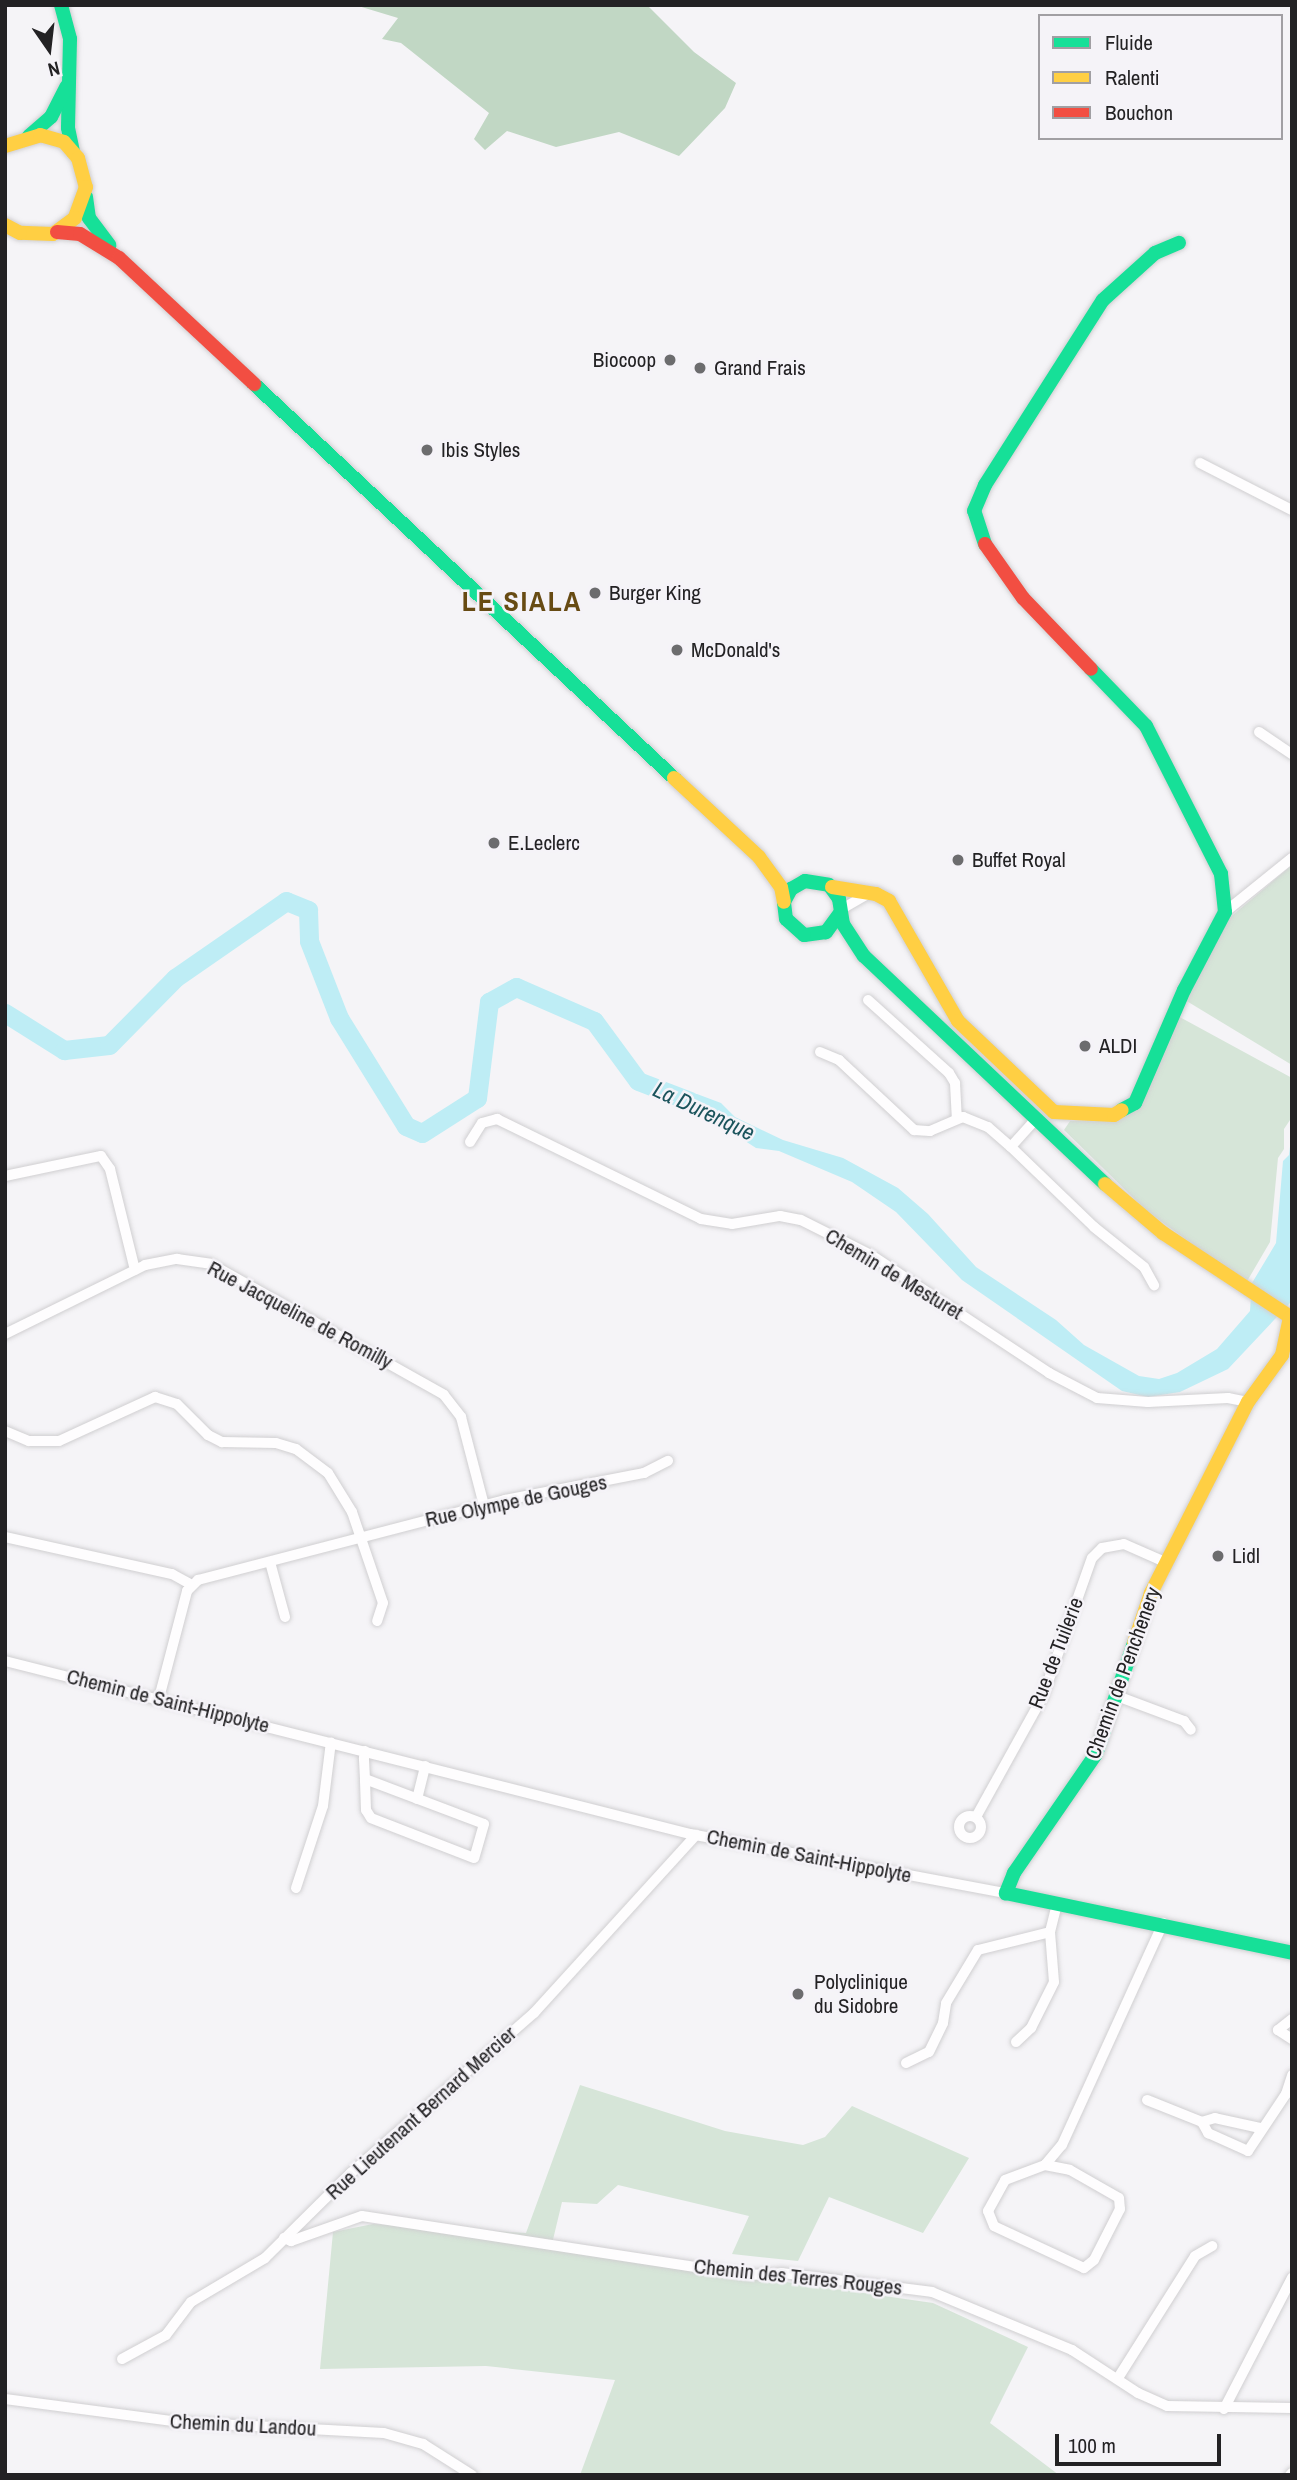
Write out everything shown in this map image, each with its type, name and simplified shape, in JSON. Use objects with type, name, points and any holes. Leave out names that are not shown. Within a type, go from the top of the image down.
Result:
[{"type":"street","points":[[61,5],[70,39],[68,128],[73,152],[84,173],[85,196],[92,225],[119,258],[759,857],[781,887],[790,926],[804,935],[818,936],[864,956]]},
{"type":"street","points":[[5,146],[51,117],[69,81]]},
{"type":"street","points":[[18,137],[53,138],[73,152]]},
{"type":"street","points":[[57,232],[75,218],[85,196]]},
{"type":"street","points":[[7,228],[36,236],[57,232],[80,234],[119,258]]},
{"type":"street","points":[[1179,243],[1155,253],[1103,300],[985,485],[974,519],[994,559],[1023,598],[1152,735],[1217,860],[1225,912]]},
{"type":"street","points":[[1200,463],[1292,510]]},
{"type":"street","points":[[1259,732],[1292,754]]},
{"type":"street","points":[[759,857],[805,881],[822,881],[832,887],[869,893],[888,901],[958,1021],[1054,1112],[1121,1114],[1139,1097],[1184,990],[1225,912],[1292,858]]},
{"type":"street","points":[[784,902],[791,889],[805,881]]},
{"type":"street","points":[[832,887],[840,911],[864,956],[1035,1120],[1131,1208],[1235,1284],[1288,1316]]},
{"type":"street","points":[[818,936],[833,927],[840,911],[869,893]]},
{"type":"street","points":[[868,1000],[949,1073],[955,1083],[957,1117]]},
{"type":"street","points":[[820,1052],[839,1060],[914,1130],[930,1131],[957,1117],[983,1124],[1011,1147],[1094,1227],[1144,1267],[1154,1285]]},
{"type":"street","name":"Chemin de Mesturet","points":[[470,1142],[482,1123],[497,1119],[701,1219],[732,1224],[780,1216],[801,1220],[871,1255],[1049,1373],[1097,1398],[1148,1402],[1228,1398],[1248,1402]]},
{"type":"street","points":[[1011,1147],[1035,1120]]},
{"type":"street","points":[[5,1176],[101,1156],[110,1169],[135,1270]]},
{"type":"street","name":"Rue Jacqueline de Romilly","points":[[5,1334],[135,1270],[177,1259],[211,1264],[436,1390],[461,1417],[484,1505]]},
{"type":"street","name":"Chemin de Penchenery","points":[[1006,1893],[1014,1873],[1087,1769],[1117,1696],[1143,1609],[1248,1402],[1271,1375],[1286,1345],[1288,1316]]},
{"type":"street","name":"Chemin de Penchenery","points":[[1271,1375],[1292,1364]]},
{"type":"street","points":[[5,1431],[29,1441],[52,1442],[140,1401],[168,1399],[217,1440],[236,1445],[276,1443],[307,1455],[335,1482],[362,1537],[383,1603],[377,1621]]},
{"type":"street","name":"Rue Olympe de Gouges","points":[[190,1584],[484,1505],[644,1473],[668,1461]]},
{"type":"street","points":[[5,1537],[172,1574],[190,1584],[159,1699]]},
{"type":"street","name":"Rue de Tuilerie","points":[[975,1817],[1038,1706],[1092,1558],[1102,1548],[1124,1544],[1166,1562]]},
{"type":"street","points":[[270,1562],[285,1617]]},
{"type":"street","name":"Chemin de Saint-Hippolyte","points":[[5,1661],[696,1835],[1163,1923],[1292,1953]]},
{"type":"street","points":[[1117,1696],[1184,1721],[1191,1730]]},
{"type":"street","points":[[296,1888],[323,1806],[331,1742]]},
{"type":"street","points":[[365,1751],[365,1779],[371,1818],[474,1858],[484,1824],[365,1779]]},
{"type":"street","points":[[413,1798],[425,1766]]},
{"type":"street","name":"Rue Lieutenant Bernard Mercier","points":[[122,2359],[162,2338],[191,2302],[244,2274],[351,2173],[534,2013],[696,1835]]},
{"type":"street","points":[[1016,2042],[1031,2028],[1054,1982],[1050,1932],[1057,1903]]},
{"type":"street","points":[[1045,2165],[1070,2170],[1115,2193],[1121,2203],[1094,2260],[1084,2268],[994,2226],[988,2217],[1005,2179],[1045,2165],[1062,2145],[1163,1923]]},
{"type":"street","points":[[906,2063],[929,2052],[943,2023],[946,2003],[978,1950],[1050,1932]]},
{"type":"street","points":[[1292,2019],[1278,2030],[1292,2039]]},
{"type":"street","points":[[1202,2122],[1204,2130],[1241,2151],[1252,2148],[1260,2128],[1286,2094],[1292,2075]]},
{"type":"street","points":[[1147,2100],[1202,2122],[1215,2118],[1260,2128]]},
{"type":"street","points":[[1062,2145],[1070,2170]]},
{"type":"street","name":"Chemin des Terres Rouges","points":[[284,2238],[291,2241],[362,2216],[748,2275],[782,2273],[932,2291],[1024,2327],[1167,2406],[1292,2408]]},
{"type":"street","points":[[1118,2378],[1195,2256],[1212,2246]]},
{"type":"street","points":[[1224,2409],[1292,2278]]},
{"type":"street","name":"Chemin du Landou","points":[[5,2399],[180,2422],[384,2433],[423,2444],[472,2475]]},
{"type":"green space","points":[[355,5],[647,5],[694,52],[736,83],[725,108],[679,156],[619,132],[556,147],[507,131],[485,150],[474,139],[489,113],[401,43],[382,39],[398,18]]},
{"type":"green space","points":[[1292,865],[1292,1065],[1185,1000],[1227,920]]},
{"type":"green space","points":[[1176,1015],[1292,1078],[1292,1117],[1284,1129],[1284,1149],[1278,1158],[1270,1242],[1246,1283],[1147,1211],[1064,1130],[1070,1121],[1117,1121],[1131,1113],[1143,1101]]},
{"type":"green space","points":[[580,2085],[725,2131],[803,2145],[825,2137],[852,2106],[969,2158],[923,2233],[829,2197],[798,2261],[732,2254],[749,2216],[618,2185],[597,2204],[562,2202],[551,2248],[933,2303],[1028,2347],[990,2423],[1059,2475],[580,2475],[615,2380],[486,2366],[320,2369],[333,2232],[373,2224],[526,2233]]},
{"type":"water","points":[[661,1092],[697,1094],[721,1103],[735,1117],[783,1140],[843,1158],[898,1188],[928,1214],[976,1267],[1056,1320],[1084,1345],[1139,1376],[1159,1379],[1177,1373],[1217,1349],[1250,1311],[1252,1283],[1276,1243],[1283,1161],[1289,1155],[1292,1130],[1290,1303],[1228,1369],[1180,1392],[1148,1397],[1122,1391],[962,1280],[896,1212],[852,1182],[779,1151],[756,1148],[691,1106]]},
{"type":"waterway","name":"La Durenque","points":[[5,1013],[64,1050],[109,1045],[175,978],[286,901],[308,910],[309,941],[339,1018],[406,1126],[422,1133],[477,1098],[489,1002],[516,987],[594,1021],[638,1081],[690,1101]]},
{"type":"traffic: fast","points":[[61,5],[70,39],[68,128],[73,151]]},
{"type":"traffic: fast","points":[[29,136],[51,117],[66,87]]},
{"type":"traffic: fast","points":[[86,197],[89,218],[109,245]]},
{"type":"traffic: fast","points":[[985,544],[974,511],[985,485],[1103,300],[1155,253],[1179,243]]},
{"type":"traffic: fast","points":[[254,384],[674,778]]},
{"type":"traffic: fast","points":[[1091,669],[1146,726],[1221,874],[1225,912],[1184,990],[1135,1103],[1122,1110]]},
{"type":"traffic: fast","points":[[840,913],[826,932],[804,935],[786,919],[784,902],[791,889],[805,881],[829,885],[839,899],[843,924],[864,956],[1105,1184]]},
{"type":"traffic: fast","points":[[1134,1643],[1096,1754],[1014,1873],[1006,1893],[1292,1953]]},
{"type":"traffic: slow","points":[[5,146],[40,135],[64,142],[78,158],[86,187],[75,218],[53,234],[20,233],[5,225]]},
{"type":"traffic: slow","points":[[674,778],[759,857],[781,887],[784,902]]},
{"type":"traffic: slow","points":[[832,887],[876,894],[889,901],[958,1021],[1054,1112],[1114,1115],[1122,1110]]},
{"type":"traffic: slow","points":[[1105,1184],[1163,1233],[1292,1318]]},
{"type":"traffic: slow","points":[[1134,1643],[1151,1593],[1248,1402],[1282,1355],[1290,1318]]},
{"type":"traffic: jam","points":[[57,232],[80,234],[119,258],[254,384]]},
{"type":"traffic: jam","points":[[985,544],[1023,598],[1091,669]]},
{"type":"place","name":"Biocoop","points":[[670,360]]},
{"type":"place","name":"Grand Frais","points":[[700,368]]},
{"type":"place","name":"Ibis Styles","points":[[427,450]]},
{"type":"place","name":"Burger King","points":[[595,593]]},
{"type":"place","name":"McDonald's","points":[[677,650]]},
{"type":"place","name":"E.Leclerc","points":[[494,843]]},
{"type":"place","name":"Buffet Royal","points":[[958,860]]},
{"type":"place","name":"ALDI","points":[[1085,1046]]},
{"type":"place","name":"Lidl","points":[[1218,1556]]},
{"type":"place","name":"Polyclinique du Sidobre","points":[[798,1994]]},
{"type":"district","name":"LE SIALA","points":[[522,601]]}]
